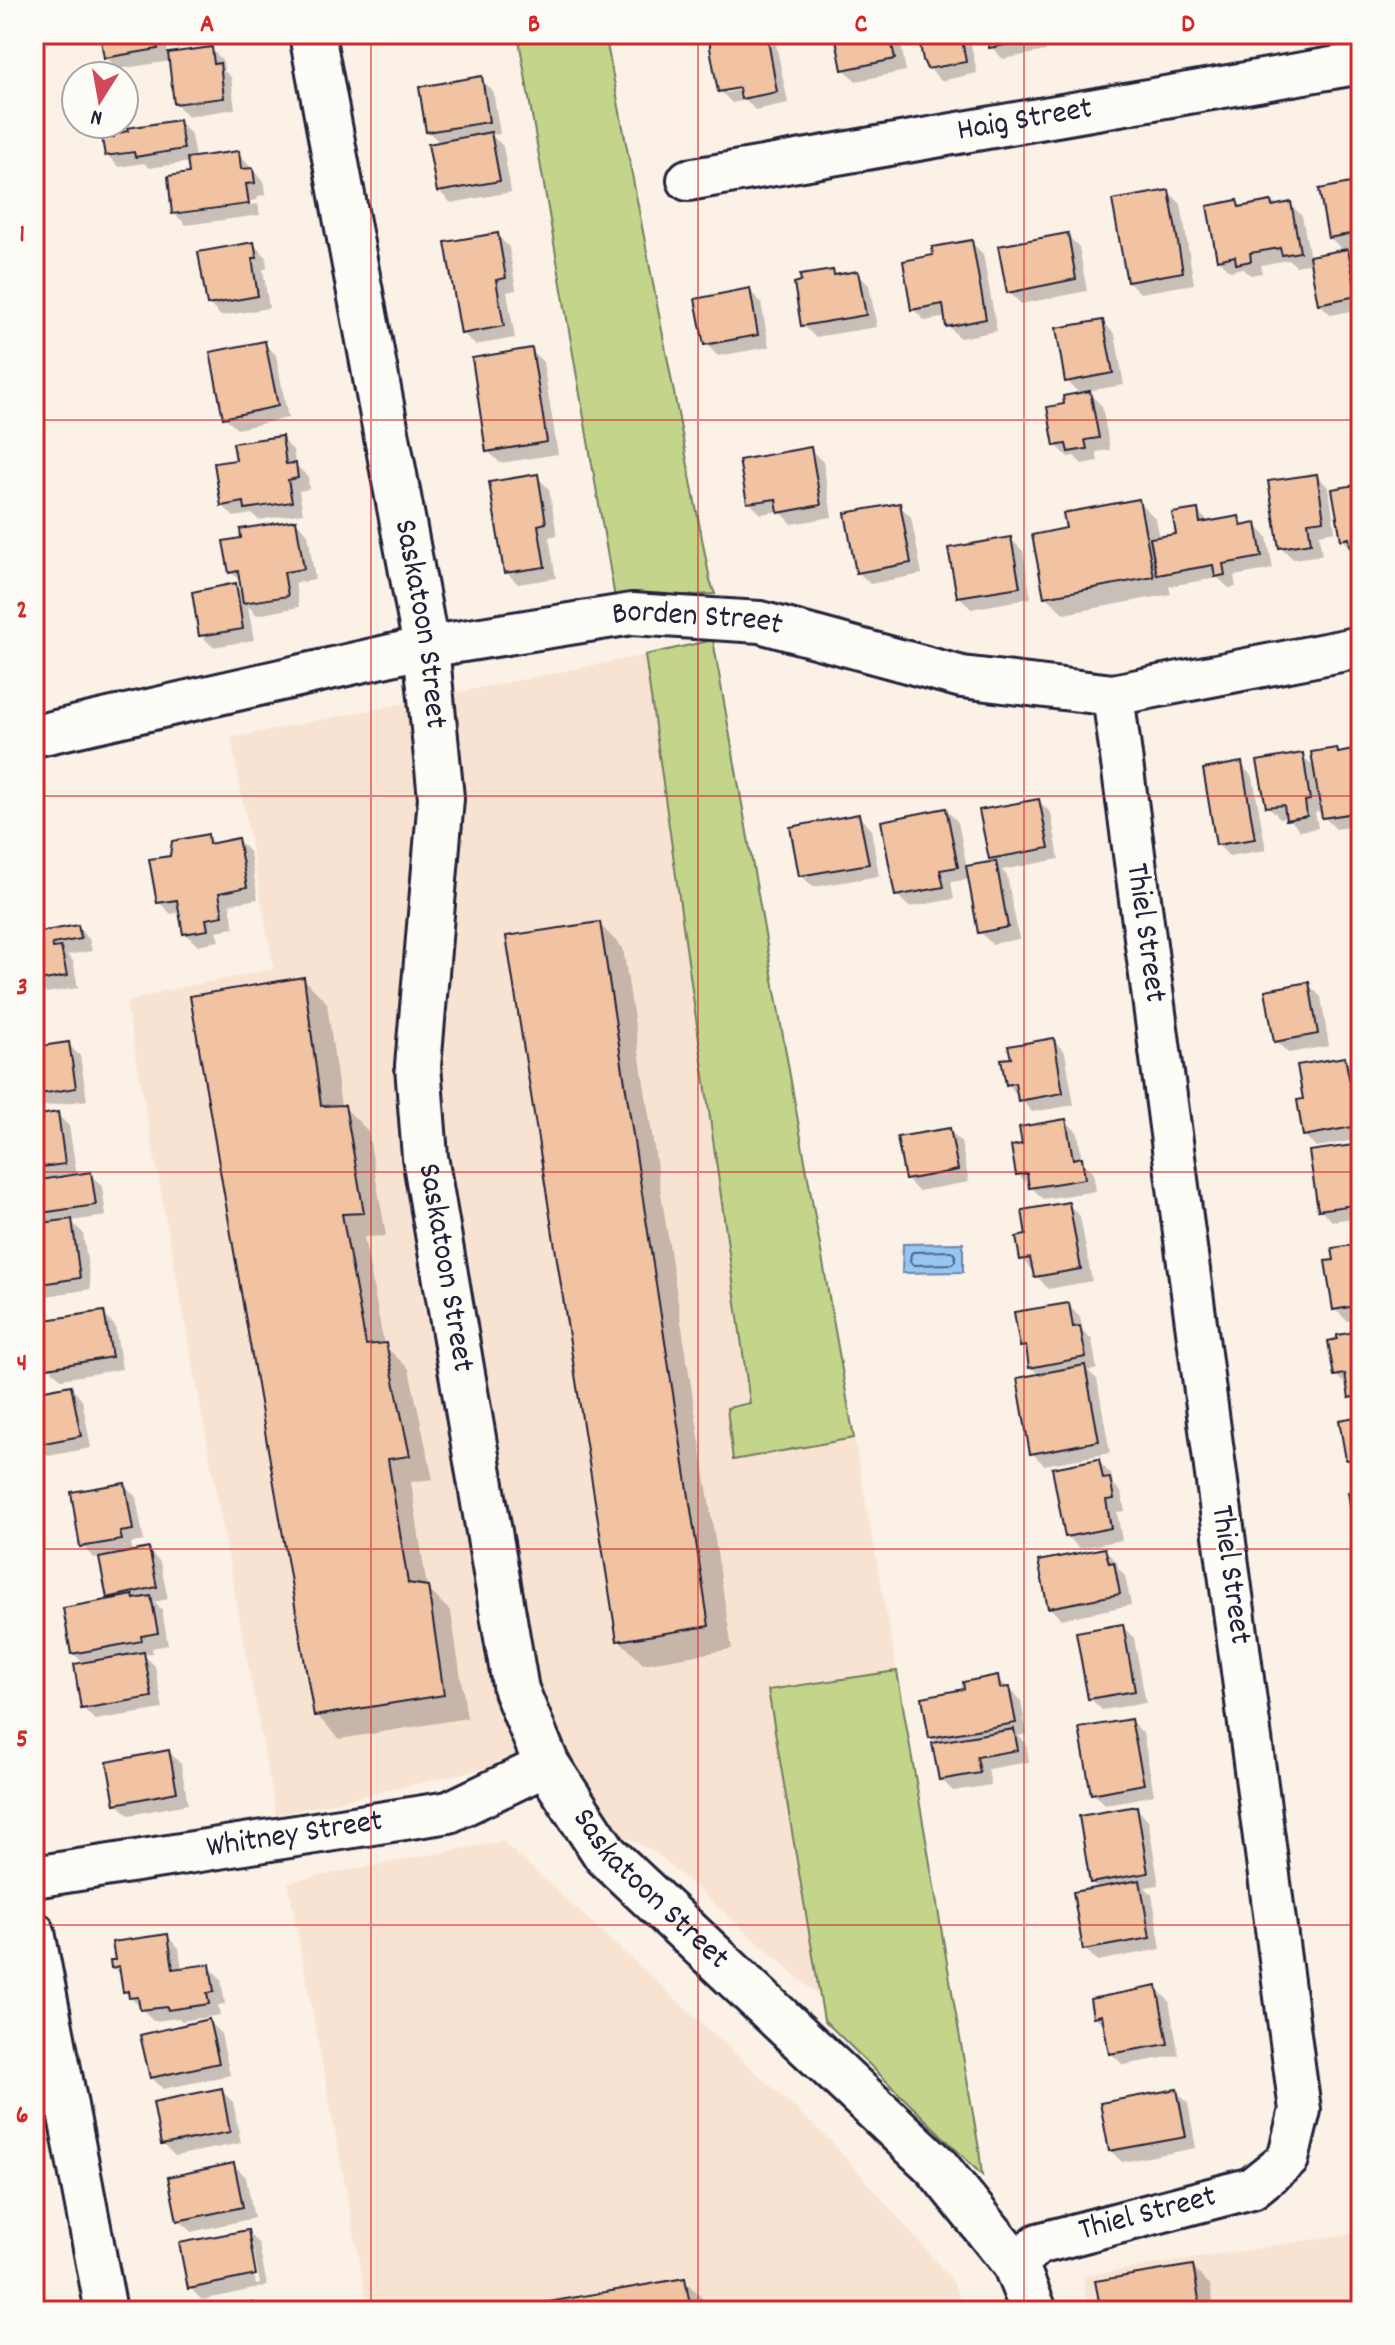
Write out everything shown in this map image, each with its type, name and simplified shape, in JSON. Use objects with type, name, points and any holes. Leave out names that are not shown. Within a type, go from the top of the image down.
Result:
[{"type":"street","name":"Saskatoon Street","points":[[312,34],[426,647],[441,798],[418,1066],[425,1157],[516,1690],[547,1765],[606,1855],[936,2166],[1015,2264],[1034,2311]]},
{"type":"street","name":"Haig Street","points":[[688,180],[1361,63]]},
{"type":"street","name":"Borden Street","points":[[34,736],[426,647],[632,614],[760,622],[962,677],[1113,695],[1361,647]]},
{"type":"street","name":"Thiel Street","points":[[1015,2264],[1038,2244],[1252,2188],[1288,2159],[1300,2110],[1113,695]]},
{"type":"street","name":"Whitney Street","points":[[34,1877],[449,1812],[547,1765]]},
{"type":"street","points":[[34,1932],[106,2311]]},
{"type":"shaded area","points":[[645,655],[751,1404],[727,1408],[734,1460],[854,1438],[897,1671],[768,1690],[820,1997],[655,1852],[487,1768],[276,1815],[126,1003],[164,991],[274,969],[231,738]]},
{"type":"shaded area","points":[[502,1841],[832,2142],[952,2280],[965,2311],[369,2311],[288,1882]]},
{"type":"shaded area","points":[[1361,2232],[1361,2311],[1088,2311],[1083,2276]]},
{"type":"green space","points":[[518,34],[605,34],[715,594],[615,598]]},
{"type":"green space","points":[[713,640],[854,1438],[733,1460],[727,1408],[750,1403],[645,655]]},
{"type":"green space","points":[[897,1671],[982,2175],[824,2020],[768,1690]]},
{"type":"water","points":[[963,1243],[963,1272],[902,1273],[903,1244]]},
{"type":"building","points":[[100,34],[156,34],[158,49],[104,58]]},
{"type":"building","points":[[715,34],[767,34],[777,92],[741,99],[739,88],[718,92],[710,48],[710,39],[716,38]]},
{"type":"building","points":[[835,34],[890,34],[895,59],[842,70]]},
{"type":"building","points":[[918,34],[961,34],[966,62],[927,69]]},
{"type":"building","points":[[986,34],[1034,34],[1035,39],[989,48]]},
{"type":"building","points":[[212,47],[214,64],[220,63],[224,98],[174,104],[168,53]]},
{"type":"building","points":[[482,76],[489,122],[426,132],[419,87]]},
{"type":"building","points":[[179,120],[184,149],[135,157],[134,152],[105,156],[102,140],[140,140],[140,126]]},
{"type":"building","points":[[491,132],[500,181],[437,192],[428,144]]},
{"type":"building","points":[[239,151],[241,169],[253,168],[255,183],[246,184],[249,204],[172,214],[168,176],[189,173],[187,158]]},
{"type":"building","points":[[1361,181],[1361,232],[1328,238],[1319,189]]},
{"type":"building","points":[[1169,190],[1183,272],[1127,282],[1112,200]]},
{"type":"building","points":[[1237,200],[1239,207],[1271,201],[1272,206],[1291,202],[1300,252],[1282,255],[1280,248],[1250,253],[1251,261],[1236,264],[1235,256],[1217,260],[1207,206]]},
{"type":"building","points":[[498,233],[506,278],[496,280],[504,326],[461,334],[445,242]]},
{"type":"building","points":[[1068,233],[1076,279],[1007,293],[998,246]]},
{"type":"building","points":[[972,240],[986,319],[946,327],[943,304],[911,310],[903,261],[933,255],[932,247]]},
{"type":"building","points":[[254,242],[257,258],[252,258],[258,296],[207,305],[198,252]]},
{"type":"building","points":[[1348,249],[1357,296],[1318,304],[1309,256]]},
{"type":"building","points":[[833,270],[834,275],[858,271],[866,315],[801,326],[794,283],[801,281],[800,275]]},
{"type":"building","points":[[750,288],[758,335],[704,345],[695,299]]},
{"type":"building","points":[[1103,320],[1113,373],[1065,382],[1056,328]]},
{"type":"building","points":[[265,341],[278,406],[223,418],[210,352]]},
{"type":"building","points":[[532,348],[547,442],[486,452],[472,358]]},
{"type":"building","points":[[1090,391],[1099,438],[1085,440],[1087,449],[1068,452],[1066,444],[1054,446],[1047,407],[1064,404],[1063,396]]},
{"type":"building","points":[[282,436],[286,464],[296,463],[298,478],[288,480],[292,502],[245,509],[244,502],[221,506],[214,463],[236,460],[233,443]]},
{"type":"building","points":[[811,447],[821,505],[778,513],[776,499],[747,503],[739,460]]},
{"type":"building","points":[[538,474],[546,523],[538,525],[545,567],[504,573],[489,482]]},
{"type":"building","points":[[1317,474],[1324,520],[1308,522],[1311,543],[1279,548],[1268,481]]},
{"type":"building","points":[[1361,484],[1361,553],[1352,554],[1349,538],[1341,540],[1332,489]]},
{"type":"building","points":[[1139,499],[1154,577],[1044,597],[1032,535],[1066,528],[1063,513]]},
{"type":"building","points":[[900,503],[911,563],[856,573],[845,513]]},
{"type":"building","points":[[1198,509],[1200,523],[1239,516],[1241,526],[1256,523],[1262,557],[1223,564],[1225,575],[1215,577],[1213,565],[1157,575],[1150,538],[1176,534],[1172,513]]},
{"type":"building","points":[[296,520],[304,569],[284,572],[288,596],[243,603],[238,571],[229,573],[223,541],[241,538],[240,529]]},
{"type":"building","points":[[1011,537],[1020,587],[957,597],[948,548]]},
{"type":"building","points":[[236,583],[243,629],[199,636],[192,592]]},
{"type":"building","points":[[1337,748],[1338,753],[1353,750],[1361,812],[1322,818],[1311,752]]},
{"type":"building","points":[[1303,753],[1310,800],[1305,801],[1307,816],[1286,820],[1284,805],[1266,807],[1257,761]]},
{"type":"building","points":[[1242,762],[1255,839],[1216,845],[1203,769]]},
{"type":"building","points":[[1039,799],[1049,848],[989,859],[979,810]]},
{"type":"building","points":[[946,808],[958,867],[940,870],[944,887],[895,896],[881,821]]},
{"type":"building","points":[[859,814],[869,864],[799,876],[790,827]]},
{"type":"building","points":[[208,834],[209,844],[238,838],[247,887],[219,893],[223,916],[206,919],[208,930],[183,934],[177,900],[157,903],[149,859],[170,856],[172,841]]},
{"type":"building","points":[[996,861],[1008,927],[978,933],[966,866]]},
{"type":"building","points":[[600,922],[709,1626],[617,1641],[506,936]]},
{"type":"building","points":[[78,925],[81,939],[52,944],[53,948],[61,947],[67,976],[34,982],[34,933]]},
{"type":"building","points":[[304,977],[321,1106],[345,1105],[364,1213],[342,1214],[366,1345],[386,1343],[410,1456],[388,1459],[408,1583],[428,1586],[444,1695],[314,1716],[190,996]]},
{"type":"building","points":[[1309,982],[1318,1034],[1274,1042],[1265,990]]},
{"type":"building","points":[[1054,1038],[1063,1093],[1018,1101],[1015,1083],[1006,1085],[1001,1059],[1011,1058],[1008,1046]]},
{"type":"building","points":[[69,1042],[76,1088],[34,1095],[34,1047]]},
{"type":"building","points":[[1345,1057],[1352,1093],[1361,1092],[1358,1126],[1303,1136],[1297,1100],[1303,1099],[1297,1065]]},
{"type":"building","points":[[58,1112],[65,1164],[34,1168],[34,1116]]},
{"type":"building","points":[[1066,1119],[1073,1159],[1082,1157],[1085,1179],[1029,1188],[1027,1173],[1016,1175],[1011,1146],[1022,1144],[1019,1127]]},
{"type":"building","points":[[950,1128],[958,1170],[905,1180],[897,1137]]},
{"type":"building","points":[[1361,1144],[1361,1204],[1318,1210],[1309,1151]]},
{"type":"building","points":[[91,1172],[96,1205],[34,1214],[34,1181]]},
{"type":"building","points":[[1069,1202],[1081,1269],[1034,1277],[1030,1258],[1020,1260],[1016,1237],[1026,1235],[1022,1210]]},
{"type":"building","points":[[72,1219],[80,1278],[34,1285],[34,1224]]},
{"type":"building","points":[[1361,1244],[1361,1305],[1333,1310],[1325,1261],[1334,1260],[1332,1248]]},
{"type":"building","points":[[1069,1303],[1073,1327],[1080,1326],[1086,1357],[1029,1368],[1026,1346],[1020,1347],[1014,1312]]},
{"type":"building","points":[[104,1311],[112,1357],[47,1368],[39,1321]]},
{"type":"building","points":[[1361,1331],[1361,1395],[1349,1398],[1345,1374],[1334,1376],[1328,1341],[1337,1339],[1337,1335]]},
{"type":"building","points":[[1085,1365],[1099,1441],[1030,1454],[1017,1378]]},
{"type":"building","points":[[71,1385],[81,1436],[34,1445],[34,1392]]},
{"type":"building","points":[[1361,1416],[1359,1482],[1355,1459],[1346,1460],[1339,1420]]},
{"type":"building","points":[[1099,1459],[1103,1479],[1110,1478],[1114,1499],[1106,1500],[1111,1528],[1065,1537],[1052,1468]]},
{"type":"building","points":[[125,1483],[133,1530],[120,1532],[122,1540],[80,1547],[71,1492]]},
{"type":"building","points":[[1361,1490],[1361,1528],[1354,1529],[1348,1492]]},
{"type":"building","points":[[149,1548],[157,1587],[107,1598],[99,1558]]},
{"type":"building","points":[[1105,1548],[1109,1563],[1114,1562],[1120,1594],[1048,1608],[1038,1561]]},
{"type":"building","points":[[133,1595],[134,1599],[151,1596],[158,1633],[141,1636],[142,1641],[71,1654],[63,1608]]},
{"type":"building","points":[[1361,1604],[1361,1624],[1355,1625],[1352,1605]]},
{"type":"building","points":[[1123,1624],[1135,1691],[1088,1699],[1076,1632]]},
{"type":"building","points":[[144,1652],[152,1697],[81,1709],[74,1664]]},
{"type":"building","points":[[998,1675],[1000,1688],[1009,1687],[1016,1723],[929,1738],[922,1697],[964,1689],[963,1682]]},
{"type":"building","points":[[1131,1719],[1144,1784],[1091,1794],[1079,1728]]},
{"type":"building","points":[[1014,1729],[1018,1750],[977,1757],[980,1773],[939,1780],[932,1743]]},
{"type":"building","points":[[169,1750],[177,1792],[115,1804],[107,1762]]},
{"type":"building","points":[[1137,1806],[1148,1873],[1090,1883],[1079,1816]]},
{"type":"building","points":[[1140,1880],[1150,1938],[1083,1950],[1073,1892]]},
{"type":"building","points":[[168,1934],[173,1969],[210,1964],[214,1992],[207,1993],[209,2004],[168,2010],[167,2007],[140,2010],[138,1997],[129,1998],[128,1991],[123,1992],[119,1966],[111,1968],[110,1960],[115,1960],[112,1942]]},
{"type":"building","points":[[1157,1986],[1168,2044],[1109,2054],[1102,2015],[1093,2017],[1090,1999]]},
{"type":"building","points":[[209,2019],[219,2063],[150,2078],[140,2035]]},
{"type":"building","points":[[222,2088],[230,2132],[161,2145],[153,2102]]},
{"type":"building","points":[[1177,2089],[1186,2137],[1109,2151],[1100,2103]]},
{"type":"building","points":[[234,2163],[243,2207],[177,2221],[168,2177]]},
{"type":"building","points":[[248,2230],[256,2275],[188,2289],[179,2243]]},
{"type":"building","points":[[1193,2265],[1201,2311],[1101,2311],[1095,2281]]},
{"type":"building","points":[[685,2278],[691,2311],[498,2311]]},
{"type":"building","points":[[254,2303],[256,2311],[214,2311]]}]
